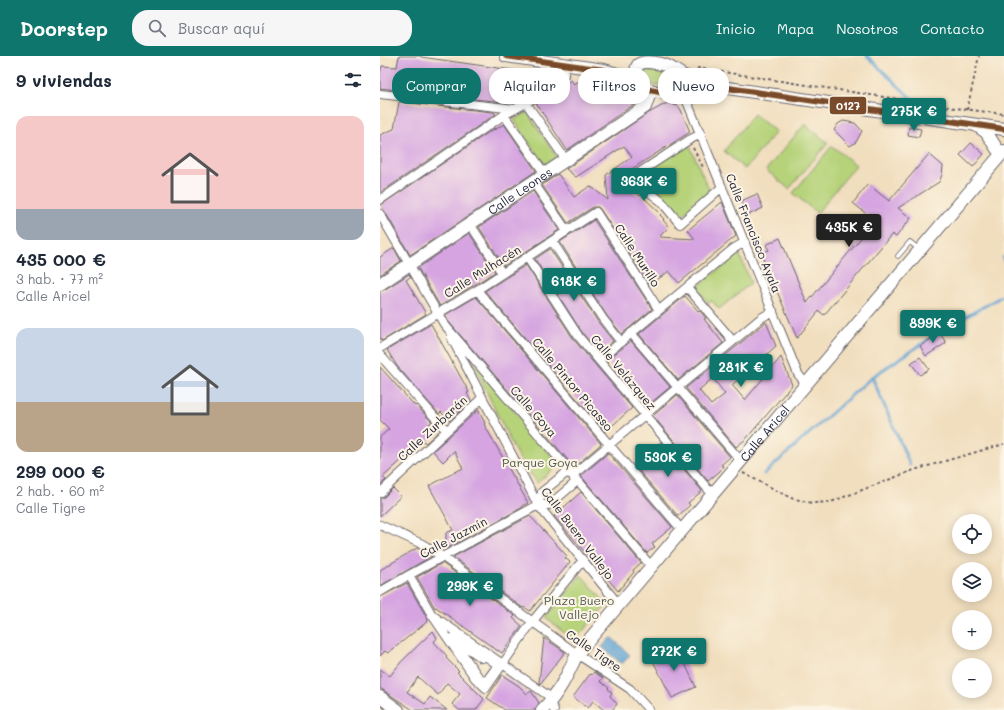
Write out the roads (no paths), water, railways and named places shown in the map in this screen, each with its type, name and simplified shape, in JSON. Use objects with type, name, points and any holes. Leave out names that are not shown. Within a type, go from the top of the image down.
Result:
[{"type":"street","points":[[506,56],[591,68]]},
{"type":"street","points":[[612,68],[638,62],[656,60],[672,68]]},
{"type":"street","points":[[565,64],[565,68]]},
{"type":"street","points":[[729,89],[1004,129]]},
{"type":"street","points":[[651,90],[658,91]]},
{"type":"street","name":"Calle Leones","points":[[380,284],[645,107],[651,90]]},
{"type":"street","points":[[380,94],[515,109]]},
{"type":"street","points":[[380,200],[504,115],[524,104]]},
{"type":"street","points":[[527,104],[566,160]]},
{"type":"street","name":"Calle Francisco Ayala","points":[[688,104],[798,374],[806,384]]},
{"type":"street","points":[[504,115],[545,174]]},
{"type":"street","points":[[970,124],[986,132],[1000,150]]},
{"type":"street","name":"Calle Aricel","points":[[550,707],[570,671],[576,654],[995,162],[1000,150],[1004,132]]},
{"type":"street","points":[[701,134],[689,140],[632,178],[661,201],[680,224],[722,187]]},
{"type":"street","points":[[533,182],[567,231]]},
{"type":"street","name":"Calle Mulhacén","points":[[380,348],[477,290],[596,212]]},
{"type":"street","name":"Calle Murillo","points":[[596,212],[659,310]]},
{"type":"street","name":"Calle Goya","points":[[380,214],[444,324],[651,566]]},
{"type":"street","points":[[470,224],[502,273]]},
{"type":"street","points":[[552,241],[603,319],[621,342]]},
{"type":"street","points":[[599,360],[733,249],[744,242]]},
{"type":"street","name":"Calle Velázquez","points":[[527,257],[579,337],[712,494]]},
{"type":"street","points":[[687,287],[733,341]]},
{"type":"street","name":"Calle Pintor Picasso","points":[[477,290],[682,530]]},
{"type":"street","points":[[538,504],[542,492],[566,473],[573,475],[761,318],[773,311]]},
{"type":"street","name":"Calle Buero Vallejo","points":[[444,324],[538,504],[619,605]]},
{"type":"street","points":[[631,333],[678,387],[737,465]]},
{"type":"street","points":[[380,355],[446,430]]},
{"type":"street","name":"Calle Zurbarán","points":[[380,493],[482,398]]},
{"type":"street","name":"Calle Jazmín","points":[[380,592],[538,504],[549,505],[575,483],[573,475]]},
{"type":"street","name":"Calle Tigre","points":[[380,525],[422,544],[443,557],[576,654],[630,689],[649,710]]},
{"type":"street","points":[[409,575],[432,615],[475,678],[486,688],[501,664],[532,622],[583,560]]},
{"type":"street","points":[[432,615],[501,664],[550,707]]},
{"type":"street","points":[[452,638],[482,658],[484,655],[501,664],[486,680],[483,681],[477,675],[452,638]]},
{"type":"street","points":[[380,697],[398,710]]},
{"type":"lane","points":[[898,256],[910,242],[920,250]]},
{"type":"water","points":[[611,637],[630,655],[622,664],[602,647]]},
{"type":"waterway","points":[[867,56],[912,99]]},
{"type":"waterway","points":[[1004,257],[1004,261]]},
{"type":"waterway","points":[[764,474],[872,377],[941,331],[1004,295]]},
{"type":"waterway","points":[[872,377],[910,465]]},
{"type":"park label","name":"Parque Goya","points":[[540,462]]},
{"type":"park label","name":"Plaza Buero Vallejo","points":[[579,607]]}]
